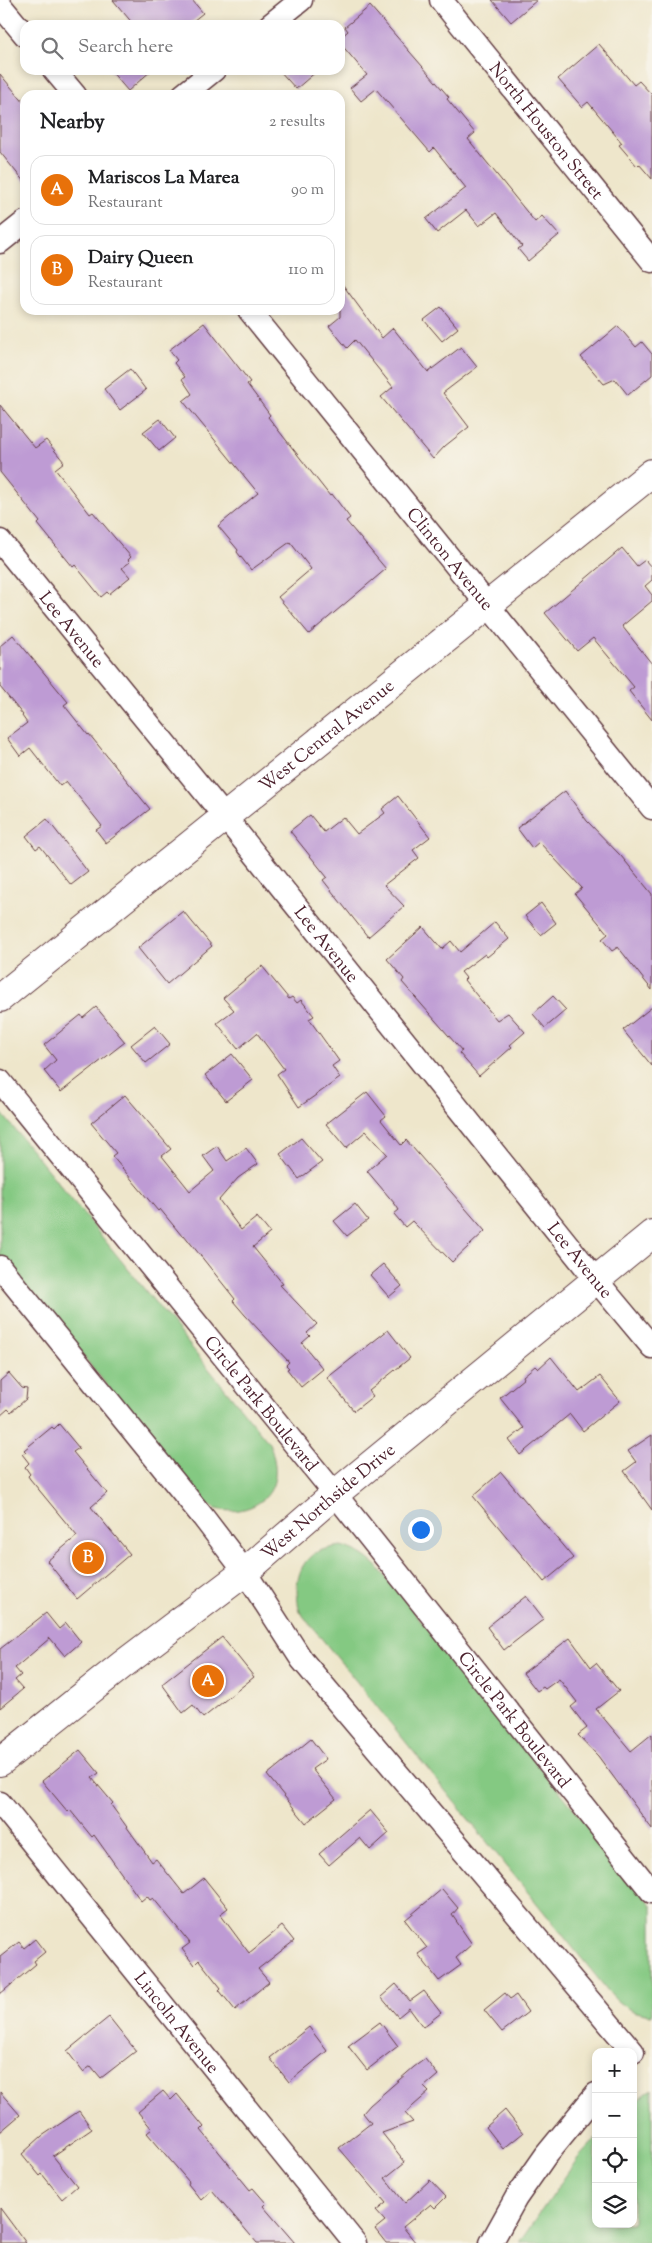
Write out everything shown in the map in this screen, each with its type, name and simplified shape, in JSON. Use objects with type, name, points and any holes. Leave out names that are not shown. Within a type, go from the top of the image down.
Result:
[{"type":"main road","name":"West Central Avenue","points":[[0,998],[652,473]]},
{"type":"main road","name":"West Northside Drive","points":[[0,1762],[168,1629],[245,1572],[335,1494],[652,1234]]},
{"type":"street","points":[[276,20],[301,0]]},
{"type":"street","name":"North Houston Street","points":[[440,0],[652,261]]},
{"type":"street","points":[[0,5],[20,29]]},
{"type":"street","points":[[58,75],[71,90]]},
{"type":"street","points":[[189,90],[208,75]]},
{"type":"street","points":[[0,242],[20,226]]},
{"type":"street","name":"Clinton Avenue","points":[[253,315],[652,808]]},
{"type":"street","name":"Lee Avenue","points":[[0,541],[652,1347]]},
{"type":"street","name":"Circle Park Boulevard","points":[[0,1081],[335,1494],[652,1892]]},
{"type":"street","points":[[0,1267],[203,1517],[245,1572],[302,1660],[638,2054]]},
{"type":"street","name":"Lincoln Avenue","points":[[0,1803],[355,2243]]},
{"type":"street","points":[[491,2243],[516,2198],[546,2155],[592,2099]]},
{"type":"green space","points":[[0,1111],[269,1443],[275,1463],[273,1485],[264,1498],[257,1503],[242,1510],[225,1511],[213,1507],[201,1499],[0,1256]]},
{"type":"green space","points":[[341,1546],[360,1553],[376,1565],[652,1905],[652,2015],[631,2010],[613,1997],[300,1612],[297,1590],[302,1568],[311,1556],[318,1552]]},
{"type":"green space","points":[[652,2089],[652,2243],[519,2243],[578,2158],[592,2143],[592,2228],[637,2228],[637,2101]]},
{"type":"building","points":[[113,0],[192,0],[203,13],[194,20],[130,20]]},
{"type":"building","points":[[492,0],[537,0],[511,22]]},
{"type":"building","points":[[370,6],[449,97],[447,99],[475,133],[468,139],[535,222],[542,216],[559,235],[528,261],[518,249],[522,246],[496,213],[479,226],[466,210],[437,233],[426,219],[466,188],[434,148],[430,152],[376,89],[361,101],[350,88],[367,75],[345,49],[345,34],[348,31],[345,27]]},
{"type":"building","points":[[599,44],[634,85],[639,81],[652,95],[652,179],[639,164],[637,166],[619,145],[622,143],[588,102],[582,107],[558,79]]},
{"type":"building","points":[[0,74],[20,98],[20,177],[0,152]]},
{"type":"building","points":[[114,75],[146,75],[129,90]]},
{"type":"building","points":[[283,75],[312,75],[296,89]]},
{"type":"building","points":[[345,288],[382,338],[393,328],[428,372],[461,347],[477,367],[443,393],[469,427],[445,446],[433,459],[381,397],[393,387],[355,340],[347,348],[329,326],[340,315],[345,315]]},
{"type":"building","points":[[441,307],[458,328],[442,341],[424,320]]},
{"type":"building","points":[[204,323],[250,382],[247,384],[270,415],[268,417],[330,496],[332,494],[350,518],[346,521],[386,569],[309,634],[278,597],[311,569],[290,542],[251,570],[237,552],[238,550],[218,526],[258,493],[183,401],[192,394],[182,379],[185,377],[174,363],[177,360],[169,350]]},
{"type":"building","points":[[618,326],[636,347],[642,342],[652,354],[652,375],[628,395],[615,379],[604,384],[581,357]]},
{"type":"building","points":[[130,369],[146,390],[120,410],[104,389]]},
{"type":"building","points":[[0,405],[35,448],[46,440],[64,462],[55,469],[90,514],[93,512],[131,557],[128,560],[130,562],[122,568],[130,577],[109,594],[107,592],[101,597],[75,565],[73,567],[38,524],[40,522],[0,472]]},
{"type":"building","points":[[160,419],[175,438],[159,451],[143,432]]},
{"type":"building","points":[[622,548],[637,566],[645,560],[652,568],[652,580],[645,586],[652,595],[652,601],[622,626],[652,664],[652,720],[629,691],[634,687],[593,638],[577,651],[545,613]]},
{"type":"building","points":[[13,635],[68,702],[64,705],[150,809],[106,843],[96,830],[102,826],[66,781],[60,786],[30,748],[20,756],[7,738],[27,723],[23,715],[0,687],[0,646]]},
{"type":"building","points":[[565,791],[587,821],[621,856],[652,894],[652,990],[618,947],[612,951],[602,939],[608,934],[575,894],[582,888],[539,842],[532,848],[517,828]]},
{"type":"building","points":[[398,796],[430,837],[413,850],[419,858],[384,885],[404,906],[368,937],[323,880],[327,877],[290,831],[310,815],[324,832],[343,817],[357,834],[385,813],[382,809]]},
{"type":"building","points":[[47,819],[88,872],[71,885],[40,846],[36,849],[26,836]]},
{"type":"building","points":[[541,903],[556,923],[541,935],[525,916]]},
{"type":"building","points":[[183,911],[212,946],[167,984],[138,948]]},
{"type":"building","points":[[495,922],[509,939],[487,957],[485,954],[461,972],[466,978],[464,980],[497,1020],[508,1013],[525,1032],[510,1045],[512,1047],[479,1076],[459,1053],[462,1051],[402,982],[404,979],[387,959],[423,927],[442,949],[451,941],[460,952]]},
{"type":"building","points":[[262,966],[289,999],[292,997],[297,1003],[301,1000],[314,1016],[309,1019],[339,1061],[332,1066],[340,1078],[299,1107],[277,1074],[284,1069],[257,1033],[238,1049],[217,1023],[234,1010],[223,998]]},
{"type":"building","points":[[553,996],[566,1010],[545,1028],[533,1014]]},
{"type":"building","points":[[96,1007],[125,1042],[61,1092],[44,1071],[56,1060],[44,1045],[81,1015],[83,1018]]},
{"type":"building","points":[[652,1007],[652,1066],[623,1030]]},
{"type":"building","points":[[155,1026],[170,1044],[146,1063],[131,1045]]},
{"type":"building","points":[[232,1054],[253,1080],[226,1101],[205,1075]]},
{"type":"building","points":[[367,1092],[386,1116],[381,1120],[401,1145],[406,1140],[485,1231],[452,1262],[412,1221],[405,1227],[394,1214],[399,1210],[367,1171],[387,1154],[366,1131],[346,1148],[326,1124]]},
{"type":"building","points":[[125,1095],[171,1149],[162,1156],[190,1191],[214,1171],[203,1156],[217,1146],[227,1161],[246,1148],[258,1164],[238,1178],[219,1200],[241,1230],[257,1217],[270,1233],[253,1247],[283,1284],[280,1285],[317,1324],[307,1333],[310,1336],[302,1343],[323,1369],[301,1387],[287,1369],[289,1368],[286,1365],[289,1362],[233,1301],[235,1299],[184,1235],[182,1236],[160,1209],[158,1211],[112,1156],[116,1153],[91,1123]]},
{"type":"building","points":[[301,1138],[322,1162],[299,1179],[280,1154]]},
{"type":"building","points":[[355,1204],[368,1220],[347,1236],[334,1221]]},
{"type":"building","points":[[383,1264],[402,1286],[389,1297],[370,1275]]},
{"type":"building","points":[[388,1330],[410,1358],[369,1391],[373,1396],[354,1411],[327,1378]]},
{"type":"building","points":[[551,1357],[579,1392],[600,1376],[620,1401],[583,1431],[570,1414],[520,1455],[509,1440],[524,1428],[500,1398],[535,1366],[538,1369]]},
{"type":"building","points":[[9,1373],[22,1388],[27,1389],[26,1399],[11,1412],[8,1409],[0,1416],[0,1381]]},
{"type":"building","points":[[59,1424],[79,1448],[73,1452],[107,1493],[91,1507],[130,1554],[77,1599],[47,1561],[77,1536],[30,1479],[28,1476],[30,1474],[25,1467],[29,1463],[22,1454],[26,1452],[24,1450],[52,1427],[54,1429]]},
{"type":"building","points":[[652,1435],[652,1510],[624,1471],[636,1462],[628,1451]]},
{"type":"building","points":[[501,1472],[573,1558],[544,1582],[473,1496]]},
{"type":"building","points":[[526,1596],[544,1619],[504,1650],[487,1627]]},
{"type":"building","points":[[46,1613],[59,1629],[66,1623],[81,1642],[65,1656],[50,1638],[15,1668],[21,1675],[15,1680],[23,1689],[0,1708],[0,1649]]},
{"type":"building","points":[[222,1637],[254,1677],[203,1718],[193,1705],[183,1713],[162,1684]]},
{"type":"building","points":[[570,1638],[591,1667],[596,1663],[619,1691],[596,1709],[631,1751],[652,1734],[652,1829],[598,1756],[578,1735],[587,1728],[571,1707],[577,1702],[559,1679],[545,1689],[543,1687],[537,1691],[523,1673]]},
{"type":"building","points":[[311,1739],[326,1759],[312,1769],[336,1799],[306,1823],[267,1775]]},
{"type":"building","points":[[80,1750],[99,1773],[92,1778],[113,1803],[111,1805],[152,1862],[156,1859],[184,1894],[204,1878],[228,1908],[220,1914],[249,1953],[282,1926],[294,1941],[258,1969],[269,1982],[235,2010],[199,1960],[194,1965],[182,1949],[190,1943],[153,1898],[150,1900],[147,1896],[141,1901],[94,1835],[92,1837],[70,1810],[68,1812],[42,1781]]},
{"type":"building","points":[[370,1810],[389,1833],[370,1850],[360,1838],[329,1865],[319,1854]]},
{"type":"building","points":[[442,1889],[458,1908],[452,1915],[472,1944],[456,1958],[461,1965],[439,1981],[418,1954],[427,1948],[405,1920]]},
{"type":"building","points":[[35,1939],[45,1952],[34,1961],[36,1964],[0,1994],[0,1957],[19,1942],[24,1948]]},
{"type":"building","points":[[396,1984],[410,2001],[424,1991],[441,2013],[423,2027],[409,2008],[398,2017],[381,1997]]},
{"type":"building","points":[[505,1993],[510,1999],[516,1995],[528,2012],[502,2032],[484,2010]]},
{"type":"building","points":[[109,2017],[136,2051],[101,2078],[91,2066],[83,2072],[67,2051]]},
{"type":"building","points":[[380,2022],[398,2046],[367,2070],[348,2046]]},
{"type":"building","points":[[309,2027],[327,2051],[289,2082],[270,2058]]},
{"type":"building","points":[[425,2059],[438,2075],[424,2087],[429,2092],[405,2113],[413,2122],[382,2133],[405,2162],[385,2178],[405,2203],[430,2180],[446,2197],[435,2208],[431,2204],[403,2227],[416,2243],[386,2243],[375,2229],[385,2221],[376,2211],[386,2203],[339,2148],[371,2123],[363,2113],[370,2105]]},
{"type":"building","points":[[163,2091],[171,2100],[177,2094],[204,2127],[201,2130],[250,2190],[253,2188],[266,2203],[263,2206],[295,2243],[257,2243],[212,2190],[201,2200],[188,2184],[189,2182],[147,2133],[152,2129],[138,2112]]},
{"type":"building","points":[[0,2092],[20,2115],[0,2132]]},
{"type":"building","points":[[505,2110],[523,2133],[503,2149],[486,2127]]},
{"type":"building","points":[[79,2111],[92,2129],[53,2156],[77,2186],[62,2199],[42,2174],[40,2176],[22,2154],[42,2136]]},
{"type":"building","points":[[0,2208],[26,2243],[0,2243]]},
{"type":"place","name":"Dairy Queen","points":[[88,1558]]},
{"type":"place","name":"Mariscos La Marea","points":[[208,1681]]}]
